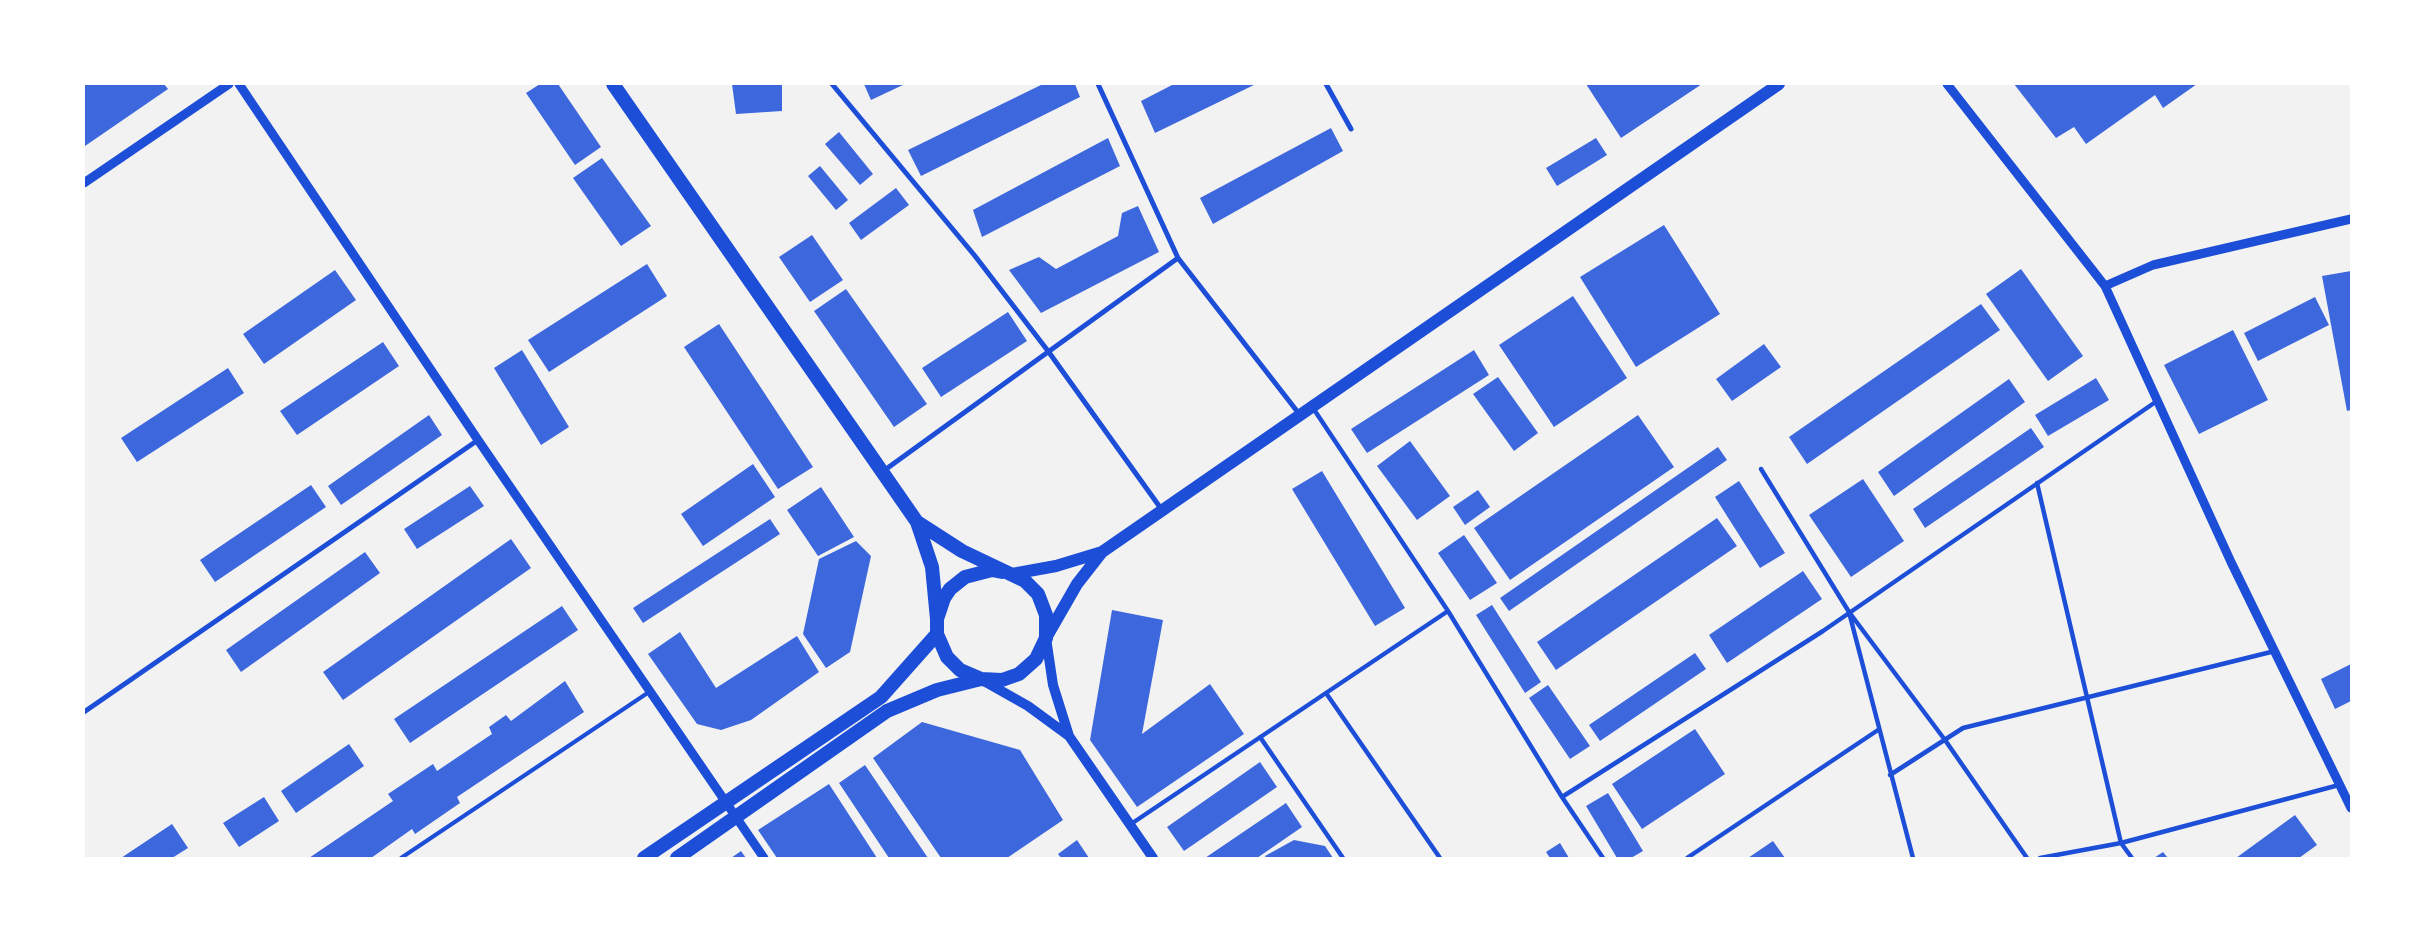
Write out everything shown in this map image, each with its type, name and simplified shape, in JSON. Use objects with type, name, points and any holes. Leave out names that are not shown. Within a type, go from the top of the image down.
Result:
[{"type":"highway","points":[[614,84],[917,522],[932,567],[937,634],[947,657],[960,670],[981,680]]},
{"type":"highway","points":[[677,858],[886,711],[937,690],[981,680],[1002,680],[1019,674],[1036,659],[1046,638],[1046,616],[1038,594],[1025,581],[962,551],[917,522]]},
{"type":"highway","points":[[937,619],[947,594],[965,577],[992,570],[1012,574]]},
{"type":"highway","points":[[644,858],[881,697],[937,634]]},
{"type":"main road","points":[[1153,858],[1070,736],[1053,685],[1046,638],[1077,584],[1102,552],[1779,84]]},
{"type":"main road","points":[[1012,574],[1056,566],[1102,552]]},
{"type":"main road","points":[[981,680],[1028,706],[1070,736]]},
{"type":"street","points":[[84,183],[229,84]]},
{"type":"street","points":[[239,84],[478,440],[764,858]]},
{"type":"street","points":[[832,84],[975,256],[1048,351],[1162,510]]},
{"type":"street","points":[[1098,84],[1178,258],[1300,415]]},
{"type":"street","points":[[1326,84],[1351,129]]},
{"type":"street","points":[[1948,84],[2105,286],[2231,562],[2351,808]]},
{"type":"street","points":[[2105,286],[2153,265],[2351,219]]},
{"type":"street","points":[[882,472],[1178,258]]},
{"type":"street","points":[[1562,797],[1849,612],[2158,401]]},
{"type":"street","points":[[1312,407],[1448,611],[1562,797],[1603,858]]},
{"type":"street","points":[[84,712],[478,440]]},
{"type":"street","points":[[1761,470],[1849,612],[1945,740],[2028,858]]},
{"type":"street","points":[[2037,484],[2122,842],[2132,858]]},
{"type":"street","points":[[1130,825],[1448,611]]},
{"type":"street","points":[[1849,612],[1878,730],[1913,858]]},
{"type":"street","points":[[1890,775],[1963,728],[2275,651]]},
{"type":"street","points":[[1326,693],[1440,858]]},
{"type":"street","points":[[1687,858],[1878,730]]},
{"type":"street","points":[[1260,737],[1343,858]]},
{"type":"street","points":[[2040,858],[2122,842],[2341,785]]},
{"type":"lane","points":[[402,858],[650,692]]},
{"type":"building","points":[[84,84],[164,84],[168,89],[85,146]]},
{"type":"building","points":[[540,84],[558,84],[601,147],[575,165],[526,93]]},
{"type":"building","points":[[732,84],[782,84],[782,111],[736,114]]},
{"type":"building","points":[[864,84],[905,84],[871,100]]},
{"type":"building","points":[[1043,84],[1075,84],[1080,97],[921,176],[908,150]]},
{"type":"building","points":[[1174,84],[1256,84],[1155,133],[1141,101]]},
{"type":"building","points":[[1586,84],[1702,84],[1621,138]]},
{"type":"building","points":[[2014,84],[2197,84],[2163,108],[2155,95],[2086,144],[2074,127],[2056,138]]},
{"type":"building","points":[[1331,128],[1343,151],[1213,224],[1200,198]]},
{"type":"building","points":[[839,132],[873,174],[860,185],[825,144]]},
{"type":"building","points":[[1108,138],[1120,166],[982,237],[973,210]]},
{"type":"building","points":[[1596,138],[1607,155],[1557,186],[1546,168]]},
{"type":"building","points":[[602,158],[651,226],[621,246],[573,178]]},
{"type":"building","points":[[820,166],[848,200],[836,210],[808,176]]},
{"type":"building","points":[[896,188],[909,205],[861,240],[849,223]]},
{"type":"building","points":[[1138,206],[1159,252],[1041,313],[1009,270],[1039,257],[1056,269],[1118,236],[1122,213]]},
{"type":"building","points":[[1664,225],[1720,314],[1636,367],[1580,277]]},
{"type":"building","points":[[812,235],[843,280],[810,302],[779,257]]},
{"type":"building","points":[[647,264],[667,296],[549,372],[528,340]]},
{"type":"building","points":[[2021,269],[2083,356],[2048,381],[1986,294]]},
{"type":"building","points":[[335,270],[356,300],[264,364],[243,334]]},
{"type":"building","points":[[2351,271],[2351,410],[2347,411],[2322,276]]},
{"type":"building","points":[[846,289],[927,404],[894,427],[814,311]]},
{"type":"building","points":[[1573,296],[1627,378],[1554,427],[1499,345]]},
{"type":"building","points":[[2315,297],[2329,325],[2258,361],[2244,333]]},
{"type":"building","points":[[1981,304],[2000,330],[1807,464],[1789,437]]},
{"type":"building","points":[[1008,312],[1027,341],[941,397],[922,368]]},
{"type":"building","points":[[719,324],[813,467],[778,489],[684,347]]},
{"type":"building","points":[[2233,330],[2268,400],[2199,434],[2164,365]]},
{"type":"building","points":[[383,342],[399,366],[297,435],[280,411]]},
{"type":"building","points":[[1764,344],[1781,367],[1732,401],[1716,379]]},
{"type":"building","points":[[522,350],[569,427],[541,445],[494,368]]},
{"type":"building","points":[[1474,350],[1489,375],[1367,453],[1351,429]]},
{"type":"building","points":[[228,368],[244,393],[137,462],[121,438]]},
{"type":"building","points":[[1498,377],[1538,433],[1514,451],[1473,394]]},
{"type":"building","points":[[2096,378],[2109,400],[2048,436],[2035,415]]},
{"type":"building","points":[[2009,379],[2025,402],[1894,496],[1878,472]]},
{"type":"building","points":[[429,415],[442,435],[341,505],[328,486]]},
{"type":"building","points":[[1638,415],[1674,467],[1510,580],[1474,528]]},
{"type":"building","points":[[2031,428],[2044,447],[1925,528],[1913,509]]},
{"type":"building","points":[[1410,441],[1450,496],[1417,520],[1377,466]]},
{"type":"building","points":[[1718,447],[1727,460],[1509,611],[1500,598]]},
{"type":"building","points":[[753,464],[775,497],[703,546],[681,514]]},
{"type":"building","points":[[1322,471],[1405,608],[1375,626],[1292,489]]},
{"type":"building","points":[[1863,479],[1904,541],[1851,577],[1809,515]]},
{"type":"building","points":[[1739,481],[1785,553],[1760,568],[1715,497]]},
{"type":"building","points":[[311,485],[326,507],[215,582],[200,560]]},
{"type":"building","points":[[470,486],[484,506],[417,549],[404,529]]},
{"type":"building","points":[[821,487],[854,537],[818,556],[787,510]]},
{"type":"building","points":[[1478,490],[1490,507],[1465,525],[1453,507]]},
{"type":"building","points":[[1717,518],[1737,546],[1556,670],[1537,642]]},
{"type":"building","points":[[770,519],[780,534],[643,623],[633,608]]},
{"type":"building","points":[[1464,535],[1497,583],[1470,600],[1438,553]]},
{"type":"building","points":[[511,539],[531,568],[343,700],[323,672]]},
{"type":"building","points":[[856,541],[871,556],[850,652],[826,668],[803,634],[819,559]]},
{"type":"building","points":[[365,552],[380,573],[241,672],[226,650]]},
{"type":"building","points":[[1803,571],[1822,599],[1727,663],[1709,635]]},
{"type":"building","points":[[1492,605],[1541,682],[1525,693],[1476,615]]},
{"type":"building","points":[[562,606],[578,630],[410,743],[394,719]]},
{"type":"building","points":[[1112,610],[1163,620],[1142,734],[1210,684],[1244,734],[1137,807],[1090,740]]},
{"type":"building","points":[[680,632],[716,688],[797,636],[819,672],[751,720],[721,730],[697,724],[648,654]]},
{"type":"building","points":[[1695,653],[1706,669],[1600,741],[1589,725]]},
{"type":"building","points":[[2351,664],[2351,701],[2335,709],[2321,679]]},
{"type":"building","points":[[565,681],[584,712],[457,797],[460,803],[415,834],[412,829],[371,858],[309,858],[393,801],[388,794],[433,764],[437,771],[492,734],[489,727],[506,715],[511,721]]},
{"type":"building","points":[[1548,685],[1590,746],[1570,759],[1529,698]]},
{"type":"building","points":[[922,722],[1020,750],[1063,820],[1007,858],[941,858],[873,758]]},
{"type":"building","points":[[1695,729],[1725,774],[1642,829],[1612,784]]},
{"type":"building","points":[[349,744],[364,766],[296,813],[281,791]]},
{"type":"building","points":[[1260,762],[1277,787],[1184,851],[1167,827]]},
{"type":"building","points":[[865,765],[928,858],[889,858],[839,783]]},
{"type":"building","points":[[829,784],[877,858],[777,858],[758,830]]},
{"type":"building","points":[[1608,793],[1643,851],[1631,858],[1617,858],[1586,806]]},
{"type":"building","points":[[264,797],[279,821],[239,847],[223,823]]},
{"type":"building","points":[[1286,803],[1302,827],[1257,858],[1205,858]]},
{"type":"building","points":[[2295,815],[2317,845],[2299,858],[2236,858]]},
{"type":"building","points":[[172,824],[188,848],[172,858],[121,858]]},
{"type":"building","points":[[1077,840],[1089,858],[1061,858],[1058,854]]},
{"type":"building","points":[[1294,840],[1325,846],[1333,858],[1266,858],[1265,856]]},
{"type":"building","points":[[1773,841],[1785,858],[1748,858]]},
{"type":"building","points":[[1560,843],[1569,858],[1550,858],[1546,852]]},
{"type":"building","points":[[741,851],[746,858],[731,858]]},
{"type":"building","points":[[2163,852],[2168,858],[2154,858]]}]
